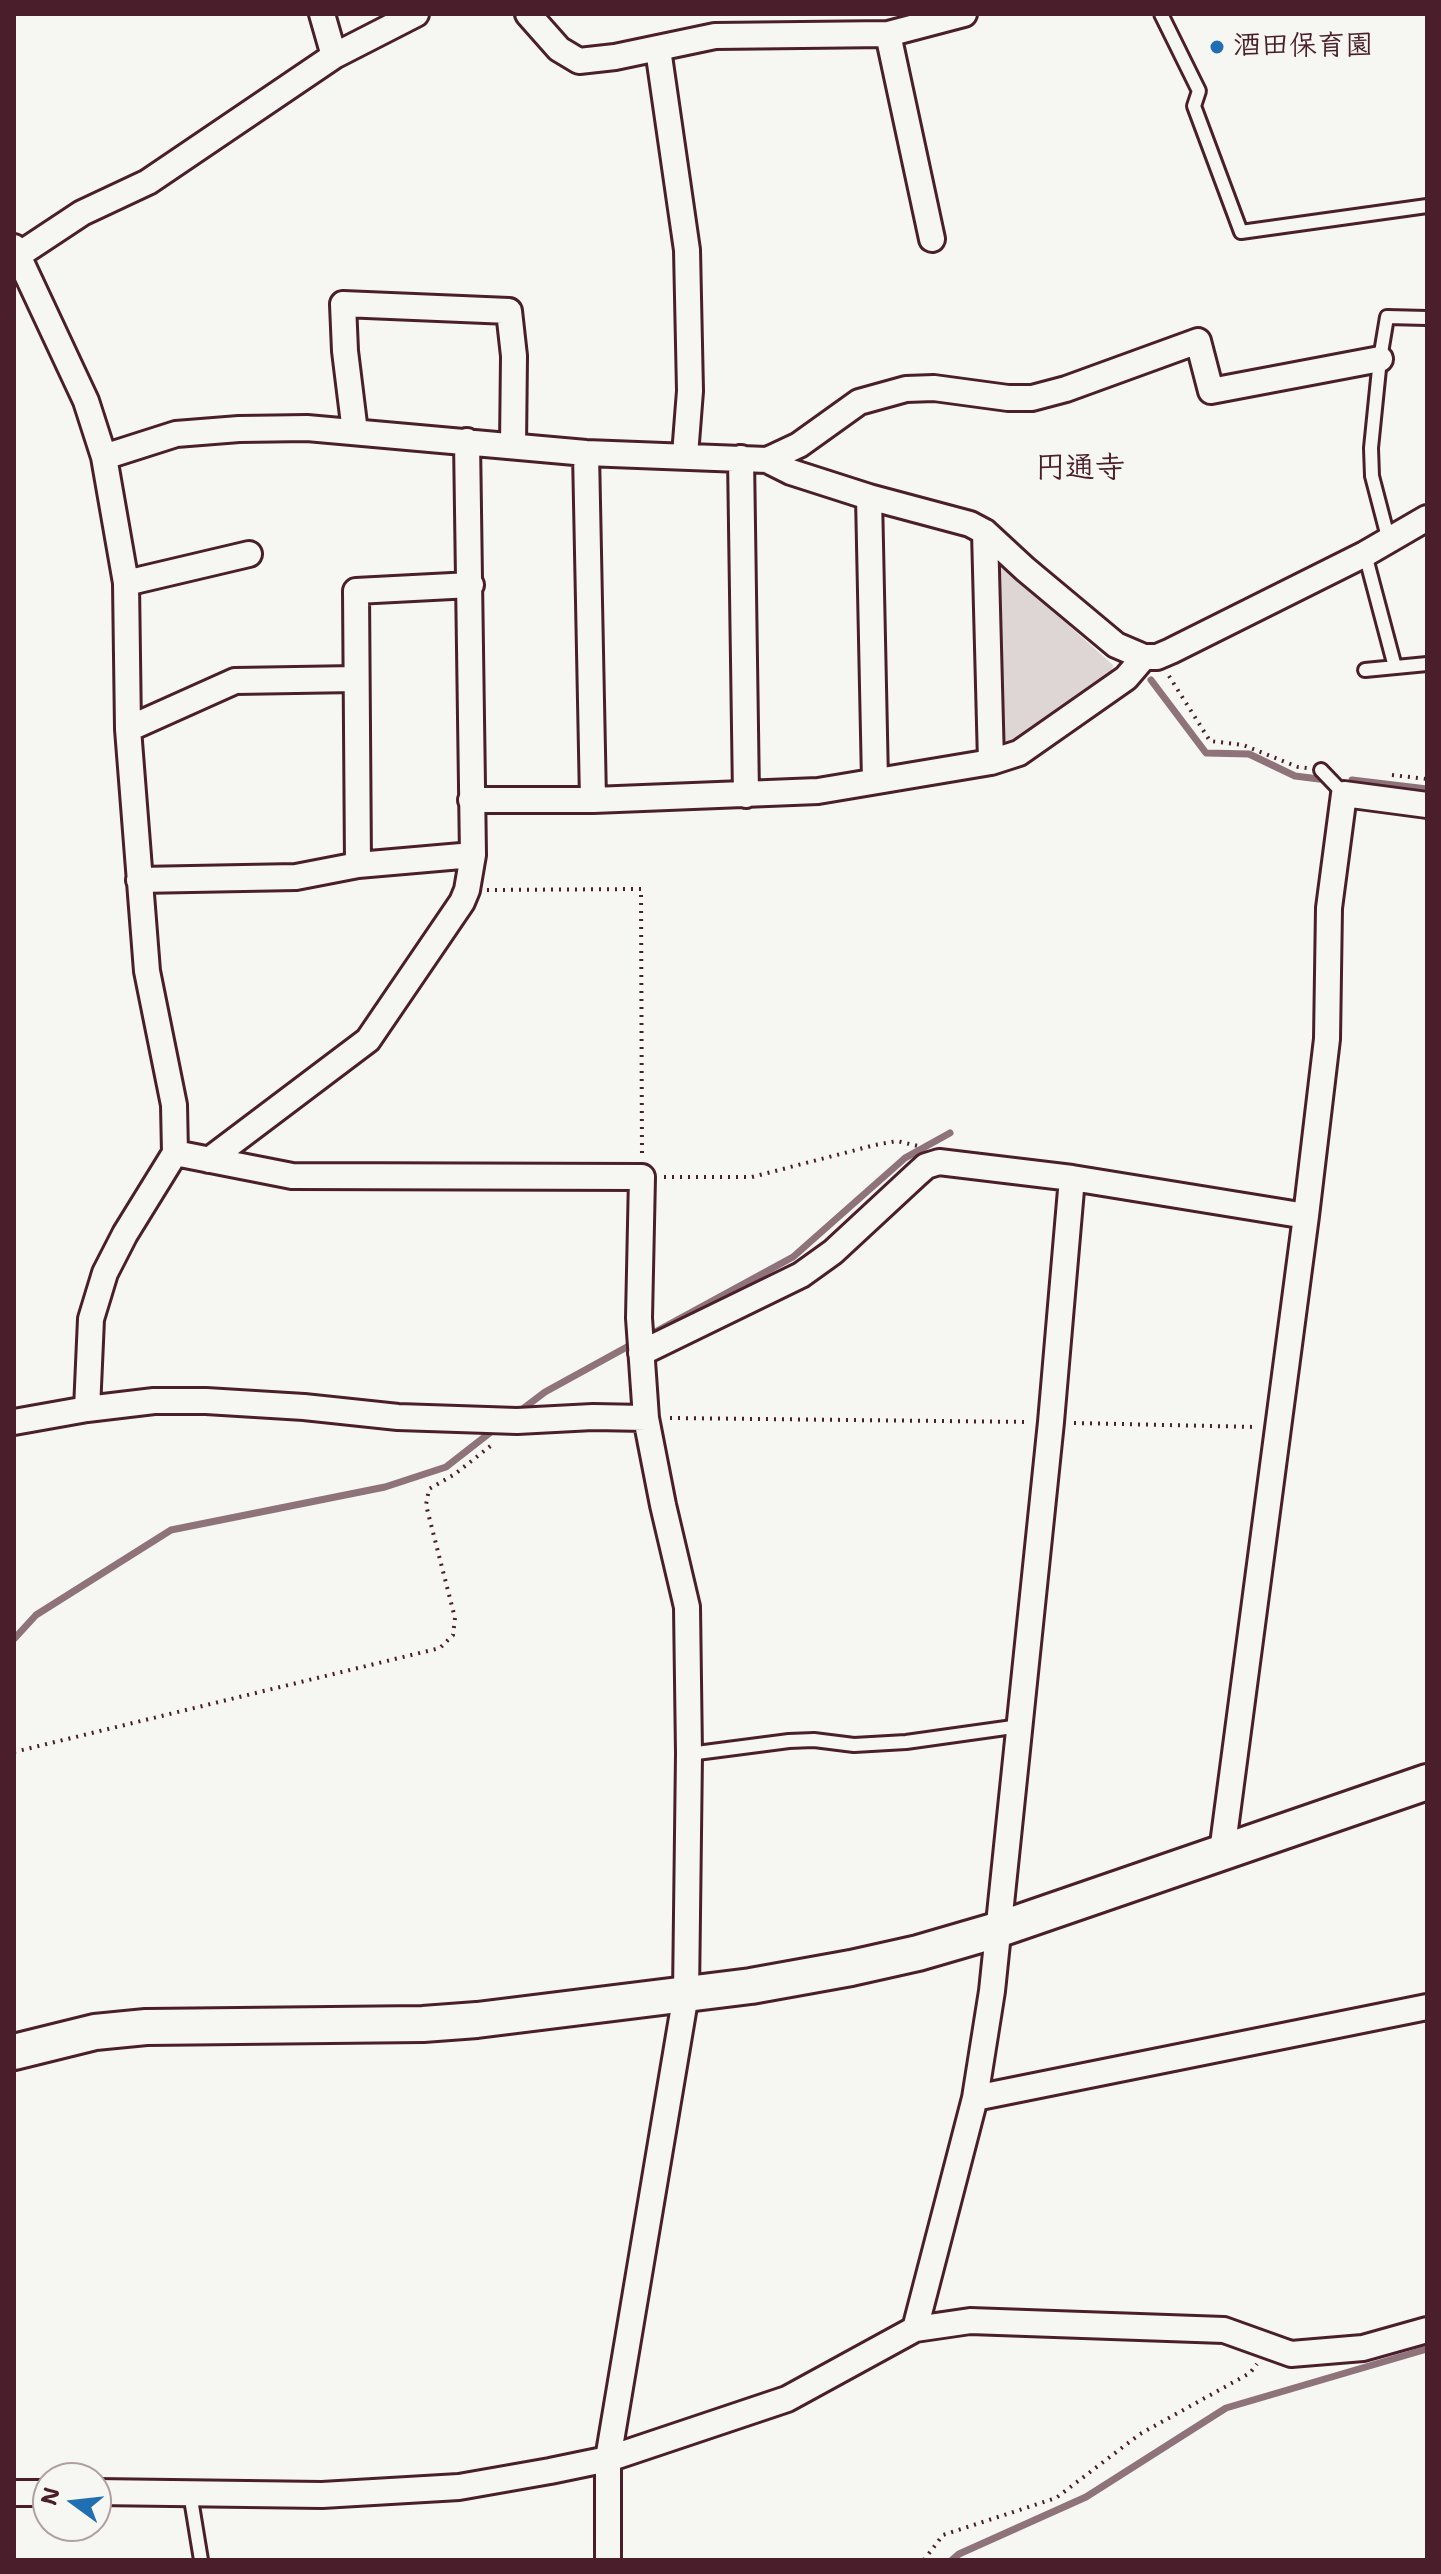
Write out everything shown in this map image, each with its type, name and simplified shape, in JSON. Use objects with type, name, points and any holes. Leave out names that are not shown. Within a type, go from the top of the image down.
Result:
[{"type":"street","points":[[322,14],[334,56]]},
{"type":"street","points":[[87,1409],[91,1319],[105,1273],[175,1153],[174,1105],[147,971],[128,729],[126,583],[104,457],[86,401],[16,253],[82,213],[148,182],[334,56],[416,14]]},
{"type":"street","points":[[528,14],[559,49],[579,61],[658,49],[715,36],[888,34],[964,14]]},
{"type":"street","points":[[888,34],[932,239]]},
{"type":"street","points":[[658,49],[687,250],[690,391],[685,455]]},
{"type":"street","points":[[355,432],[343,304],[509,311],[514,356],[513,446]]},
{"type":"street","points":[[767,460],[799,445],[859,402],[906,389],[934,388],[1008,398],[1032,398],[1066,389],[1198,341],[1211,391],[1380,359]]},
{"type":"street","points":[[104,457],[176,434],[307,428],[586,453],[767,460],[791,472],[869,497],[970,524],[985,532],[1116,645],[1150,657]]},
{"type":"street","points":[[209,1160],[368,1040],[462,902],[467,890],[473,855],[467,441]]},
{"type":"street","points":[[586,453],[593,800]]},
{"type":"street","points":[[741,458],[746,795]]},
{"type":"street","points":[[869,497],[875,781]]},
{"type":"street","points":[[471,800],[593,800],[818,791],[991,762],[1019,753],[1126,678],[1150,657],[1365,554],[1427,518]]},
{"type":"street","points":[[985,532],[991,762]]},
{"type":"street","points":[[126,583],[249,554]]},
{"type":"street","points":[[358,865],[356,591],[471,585]]},
{"type":"street","points":[[128,729],[235,681],[356,679]]},
{"type":"street","points":[[1222,1852],[1327,1039],[1329,908],[1344,794],[1427,805]]},
{"type":"street","points":[[139,880],[296,877],[358,865],[473,855]]},
{"type":"street","points":[[175,1153],[292,1176],[642,1177],[639,1318],[646,1418],[687,1607],[686,1994],[608,2459],[608,2560]]},
{"type":"street","points":[[641,1353],[801,1275],[833,1252],[926,1166],[939,1162],[1072,1178],[1306,1216]]},
{"type":"street","points":[[915,2329],[975,2098],[992,1991],[1051,1422],[1072,1178]]},
{"type":"street","points":[[14,1422],[154,1401],[304,1407],[398,1417],[517,1421],[646,1418]]},
{"type":"street","points":[[14,2052],[95,2032],[146,2027],[437,2023],[686,1994],[851,1968],[997,1930],[1427,1782]]},
{"type":"street","points":[[975,2098],[1427,2007]]},
{"type":"street","points":[[112,2492],[322,2495],[459,2487],[608,2459],[787,2399],[915,2329],[970,2321],[1224,2330],[1291,2354],[1363,2348],[1427,2330]]},
{"type":"lane","points":[[1161,14],[1199,91],[1194,106],[1241,232],[1427,206]]},
{"type":"lane","points":[[1389,541],[1372,476],[1371,448],[1387,317],[1427,318]]},
{"type":"lane","points":[[1365,554],[1395,667]]},
{"type":"lane","points":[[1365,670],[1427,664]]},
{"type":"lane","points":[[1321,770],[1344,794]]},
{"type":"lane","points":[[689,1754],[789,1741],[814,1740],[854,1745],[906,1742],[1020,1726]]},
{"type":"lane","points":[[190,2493],[201,2560]]},
{"type":"path","points":[[1150,657],[1210,741],[1243,745],[1298,767],[1321,770]]},
{"type":"path","points":[[467,890],[641,889],[642,1177],[752,1177],[897,1141],[917,1145],[939,1162]]},
{"type":"path","points":[[646,1418],[1279,1427]]},
{"type":"path","points":[[14,1752],[440,1648],[453,1635],[455,1618],[426,1505],[429,1489],[455,1474],[517,1421]]},
{"type":"path","points":[[924,2560],[943,2535],[1056,2498],[1140,2434],[1250,2373],[1272,2347]]},
{"type":"shaded area","points":[[998,562],[1113,665],[1112,670],[1009,742],[995,743]]},
{"type":"waterway","points":[[1151,680],[1206,753],[1249,754],[1295,776],[1319,779]]},
{"type":"waterway","points":[[1352,780],[1427,789]]},
{"type":"waterway","points":[[646,1337],[793,1257],[905,1158],[950,1133]]},
{"type":"waterway","points":[[516,1414],[545,1392],[636,1342]]},
{"type":"waterway","points":[[14,1639],[36,1615],[171,1530],[385,1487],[446,1467],[496,1428]]},
{"type":"waterway","points":[[952,2560],[959,2554],[1086,2497],[1226,2408],[1427,2349]]},
{"type":"place","name":"酒田保育園","points":[[1217,47]]},
{"type":"district","name":"円通寺","points":[[1080,469]]}]
